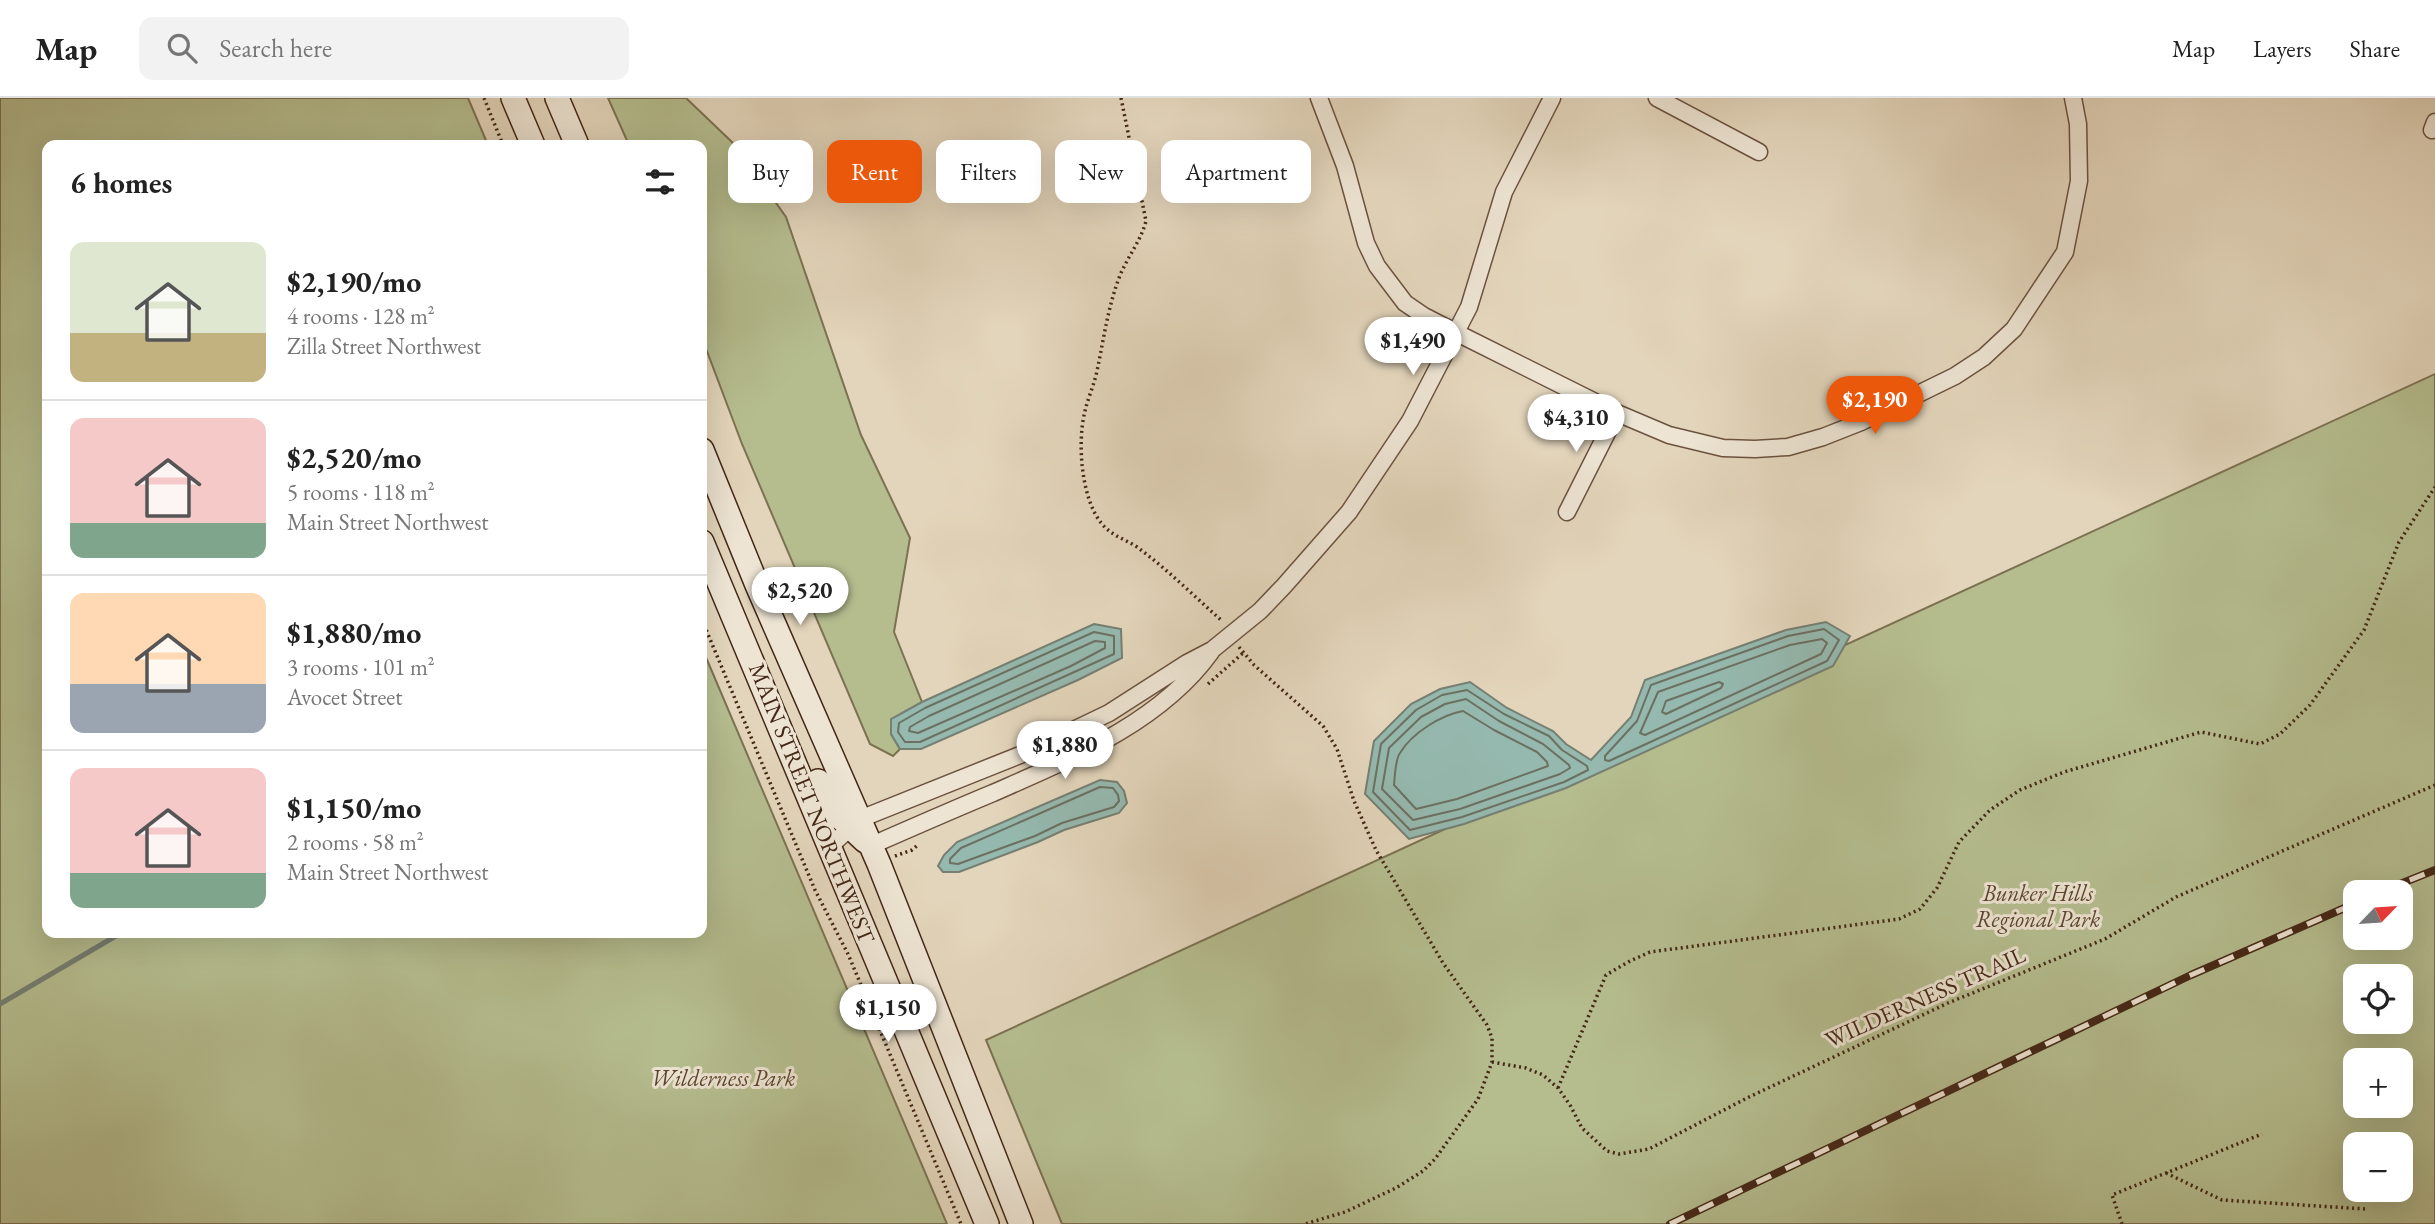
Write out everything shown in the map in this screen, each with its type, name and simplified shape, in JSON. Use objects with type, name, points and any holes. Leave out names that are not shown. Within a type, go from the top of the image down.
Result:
[{"type":"main road","points":[[513,98],[531,140]]},
{"type":"main road","points":[[557,98],[575,140]]},
{"type":"main road","name":"MAIN STREET NORTHWEST","points":[[707,462],[855,823],[879,864],[1021,1224]]},
{"type":"main road","name":"MAIN STREET NORTHWEST","points":[[707,554],[987,1224]]},
{"type":"main road","name":"MAIN STREET NORTHWEST","points":[[750,653],[775,678],[829,807],[855,823]]},
{"type":"street","points":[[1320,98],[1345,166],[1366,243],[1377,265],[1405,303],[1457,333],[1617,413],[1669,435],[1723,448],[1755,449],[1788,447],[1861,422],[1955,376],[1984,357],[2014,329],[2064,252],[2079,181],[2078,124],[2073,98]]},
{"type":"street","points":[[829,847],[855,823],[1041,746],[1109,713],[1212,650],[1284,586],[1349,512],[1410,421],[1469,307],[1504,192],[1552,98]]},
{"type":"street","points":[[1657,98],[1759,152]]},
{"type":"street","points":[[1567,512],[1617,413]]},
{"type":"street","points":[[870,846],[1096,745],[1156,706],[1197,671],[1212,650]]},
{"type":"path","points":[[484,98],[501,140]]},
{"type":"path","points":[[1121,98],[1146,221],[1115,292],[1105,324],[1095,383],[1085,410],[1082,429],[1083,468],[1093,511],[1115,536],[1136,547],[1222,621],[1254,665],[1323,726],[1336,749],[1354,801],[1376,850],[1443,963],[1487,1025],[1492,1038],[1492,1062],[1479,1099],[1448,1143],[1423,1171],[1396,1188],[1345,1212],[1305,1224]]},
{"type":"path","points":[[1558,1088],[1606,975],[1629,961],[1650,952],[1899,919],[1920,909],[1937,888],[1959,842],[1990,810],[2020,790],[2064,772],[2202,732],[2260,744],[2280,734],[2310,705],[2364,630],[2399,542],[2435,487]]},
{"type":"path","points":[[707,632],[815,890],[848,954],[961,1224]]},
{"type":"path","name":"WILDERNESS TRAIL","points":[[1492,1062],[1526,1068],[1543,1075],[1558,1088],[1582,1128],[1607,1151],[1619,1154],[1649,1149],[1749,1097],[1948,1003],[2105,939],[2176,897],[2435,785]]},
{"type":"path","points":[[2122,1224],[2112,1195],[2262,1134]]},
{"type":"path","points":[[2166,1173],[2222,1200],[2366,1209]]},
{"type":"green space","name":"Wilderness Park","points":[[0,98],[468,98],[486,140],[42,140],[42,938],[707,938],[707,660],[947,1224],[0,1224]]},
{"type":"green space","points":[[608,98],[686,98],[730,140],[728,203],[776,203],[786,217],[861,435],[910,538],[894,632],[922,702],[891,720],[891,734],[900,749],[893,756],[870,744],[742,444],[707,351],[707,140],[627,140]]},
{"type":"green space","name":"Bunker Hills Regional Park","points":[[2435,374],[2435,1224],[1062,1224],[986,1040]]},
{"type":"water","points":[[1826,622],[1850,636],[1833,666],[1566,788],[1464,824],[1409,839],[1365,794],[1374,741],[1411,704],[1440,689],[1470,682],[1507,708],[1553,731],[1566,744],[1591,760],[1631,717],[1645,680],[1786,630]]},
{"type":"water","points":[[1094,624],[1121,629],[1122,658],[921,749],[900,749],[891,734],[891,719],[922,702]]},
{"type":"water","points":[[1100,780],[1117,782],[1124,791],[1127,803],[1119,813],[1064,830],[959,872],[943,872],[938,866],[944,855],[957,842]]},
{"type":"waterway","points":[[0,1004],[112,938]]},
{"type":"railway","points":[[2410,880],[2435,870]]},
{"type":"railway","points":[[1670,1224],[2191,975],[2343,909]]}]
